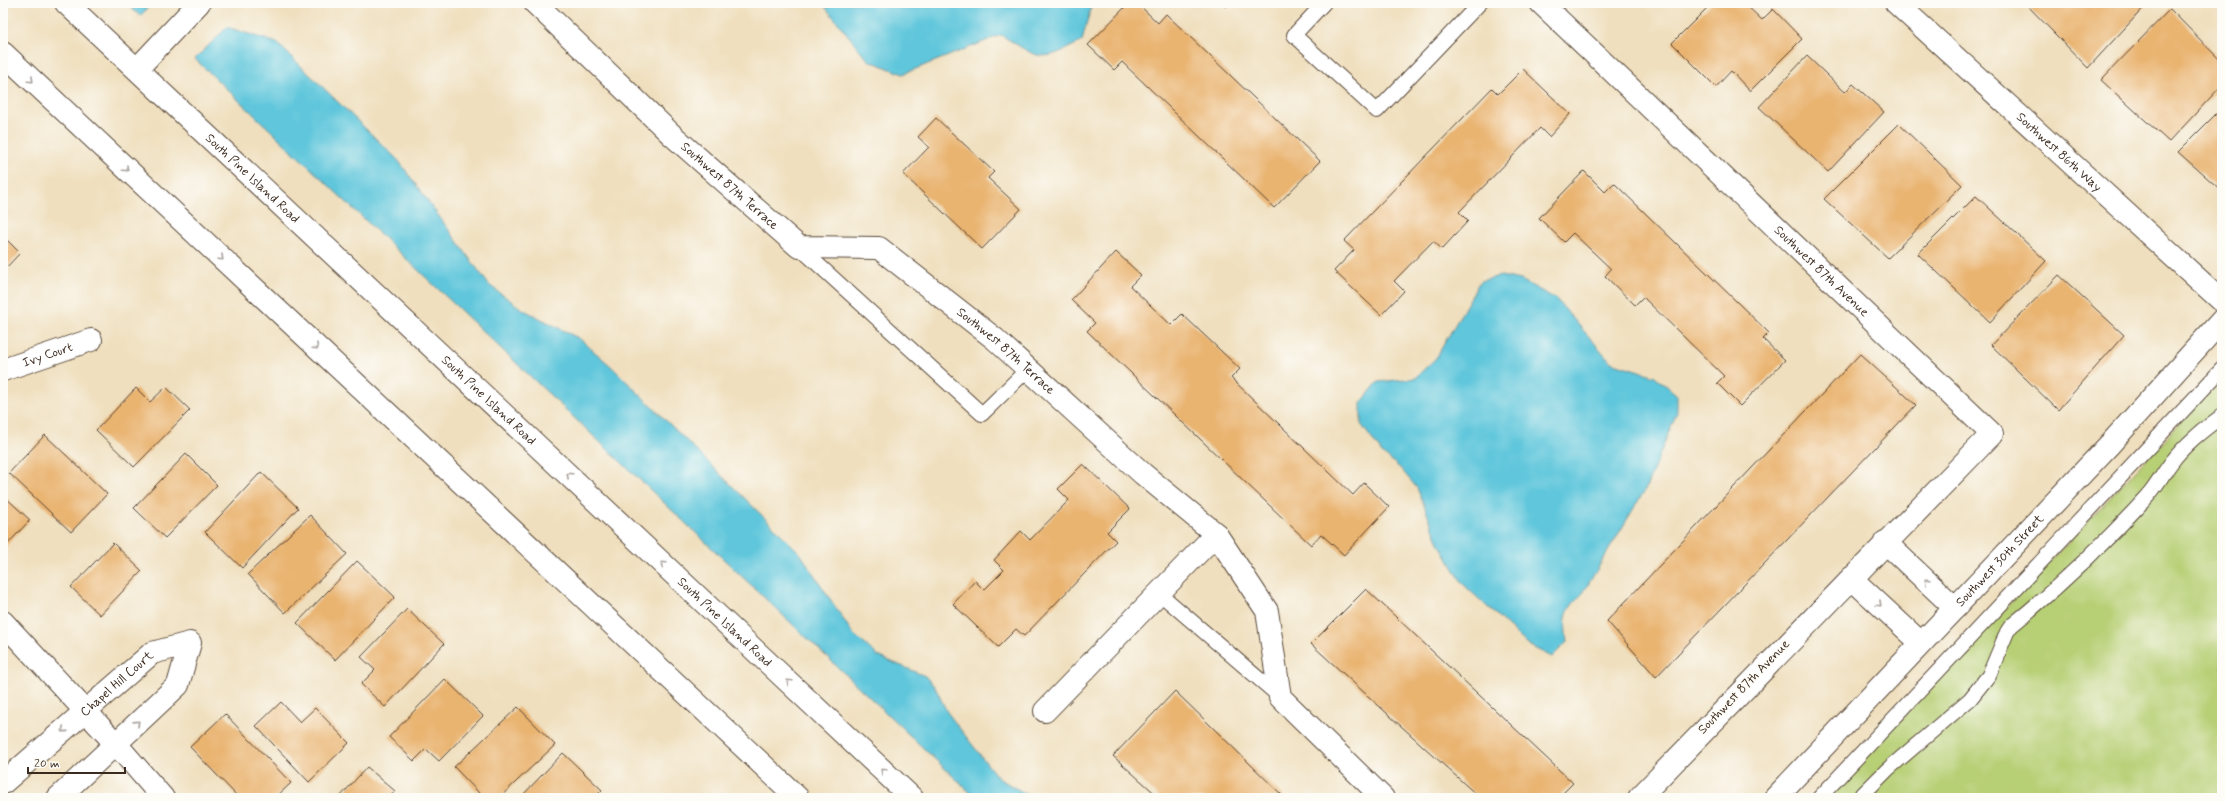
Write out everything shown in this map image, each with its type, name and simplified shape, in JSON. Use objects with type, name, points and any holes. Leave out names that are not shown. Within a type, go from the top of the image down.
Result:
[{"type":"street","name":"South Pine Island Road","points":[[66,3],[912,798]]},
{"type":"street","points":[[137,69],[199,3]]},
{"type":"street","name":"Southwest 87th Terrace","points":[[535,3],[672,135],[799,247],[879,248],[995,339],[1143,474],[1216,534],[1267,611],[1280,697]]},
{"type":"street","name":"Southwest 87th Avenue","points":[[1541,3],[1992,434],[1885,542],[1639,798]]},
{"type":"street","name":"Southwest 86th Way","points":[[1896,3],[2222,301]]},
{"type":"street","points":[[3,53],[798,798]]},
{"type":"street","name":"Southwest 30th Street","points":[[1775,798],[2110,444],[2222,320]]},
{"type":"street","name":"Ivy Court","points":[[3,370],[91,340]]},
{"type":"street","points":[[1045,711],[1216,534]]},
{"type":"street","points":[[1885,542],[1955,608]]},
{"type":"street","points":[[1851,578],[1921,643]]},
{"type":"street","points":[[3,622],[86,711],[163,798]]},
{"type":"street","name":"Chapel Hill Court","points":[[3,783],[152,654],[190,642],[178,685],[58,798]]},
{"type":"street","points":[[1280,697],[1383,798]]},
{"type":"lane","points":[[1324,3],[1294,35],[1377,111],[1480,3]]},
{"type":"lane","points":[[799,247],[982,414],[1028,369]]},
{"type":"lane","points":[[1819,798],[2222,369]]},
{"type":"lane","points":[[1859,798],[1888,768],[1970,700],[1989,675],[2011,626],[2049,596],[2110,537],[2157,486],[2171,463],[2192,439],[2222,416]]},
{"type":"lane","points":[[1159,592],[1280,697]]},
{"type":"green space","points":[[2222,379],[2222,798],[1827,798]]},
{"type":"water","points":[[126,3],[153,3],[140,16]]},
{"type":"water","points":[[822,3],[1092,3],[1082,41],[1057,53],[1048,56],[1033,54],[1001,35],[903,74],[868,60]]},
{"type":"water","points":[[227,27],[277,43],[398,160],[489,285],[522,309],[580,339],[612,367],[800,553],[853,634],[878,656],[925,676],[935,687],[947,712],[998,778],[1033,798],[976,798],[195,59]]},
{"type":"water","points":[[1501,276],[1521,280],[1556,299],[1611,362],[1655,376],[1677,395],[1677,412],[1646,488],[1583,593],[1569,610],[1566,620],[1567,642],[1552,657],[1528,645],[1463,584],[1440,545],[1417,488],[1400,468],[1382,453],[1361,424],[1361,403],[1378,382],[1415,378],[1436,358],[1480,281]]},
{"type":"building","points":[[1129,3],[1137,3],[1158,23],[1166,14],[1320,161],[1274,208],[1122,62],[1114,70],[1088,45]]},
{"type":"building","points":[[1222,3],[1230,3],[1226,7]]},
{"type":"building","points":[[1712,3],[1744,3],[1762,20],[1773,9],[1802,39],[1750,91],[1731,71],[1716,87],[1672,43]]},
{"type":"building","points":[[2025,3],[2148,3],[2088,68]]},
{"type":"building","points":[[2170,9],[2222,62],[2222,85],[2169,142],[2101,80]]},
{"type":"building","points":[[1807,56],[1845,92],[1853,84],[1884,112],[1828,172],[1759,107]]},
{"type":"building","points":[[1523,69],[1570,114],[1549,137],[1540,128],[1459,212],[1468,221],[1442,249],[1433,241],[1394,281],[1404,291],[1381,315],[1334,271],[1354,250],[1344,241],[1492,88],[1498,94]]},
{"type":"building","points":[[2222,108],[2222,191],[2178,152]]},
{"type":"building","points":[[936,118],[994,172],[988,178],[1021,209],[982,249],[903,174],[929,147],[918,137]]},
{"type":"building","points":[[1899,124],[1962,185],[1888,258],[1824,199]]},
{"type":"building","points":[[1584,171],[1605,192],[1614,183],[1769,333],[1763,339],[1785,360],[1740,406],[1717,383],[1724,376],[1643,297],[1635,305],[1605,276],[1611,269],[1573,233],[1564,242],[1539,218]]},
{"type":"building","points":[[1976,196],[2046,261],[1990,322],[1918,254]]},
{"type":"building","points":[[3,236],[20,253],[3,271]]},
{"type":"building","points":[[1116,252],[1141,275],[1130,286],[1171,325],[1182,314],[1240,369],[1231,378],[1353,495],[1364,483],[1389,507],[1344,555],[1321,534],[1311,545],[1087,331],[1095,323],[1071,300]]},
{"type":"building","points":[[2059,275],[2124,335],[2058,410],[1991,345]]},
{"type":"building","points":[[1860,354],[1916,405],[1656,677],[1607,621]]},
{"type":"building","points":[[166,387],[190,410],[134,467],[96,430],[136,388],[150,402]]},
{"type":"building","points":[[45,435],[107,494],[71,532],[9,473]]},
{"type":"building","points":[[186,454],[217,485],[165,538],[134,508]]},
{"type":"building","points":[[1083,464],[1130,509],[1107,532],[1116,541],[1024,636],[1016,629],[998,647],[953,604],[975,581],[984,590],[1004,570],[994,560],[1021,531],[1030,540],[1069,500],[1058,489]]},
{"type":"building","points":[[261,472],[298,508],[242,568],[205,532]]},
{"type":"building","points":[[3,495],[30,520],[3,549]]},
{"type":"building","points":[[310,515],[347,554],[285,613],[248,574]]},
{"type":"building","points":[[113,543],[142,571],[100,615],[71,587]]},
{"type":"building","points":[[357,561],[395,597],[335,660],[297,623]]},
{"type":"building","points":[[1366,589],[1573,783],[1558,798],[1480,798],[1311,644]]},
{"type":"building","points":[[407,609],[444,644],[385,707],[361,684],[375,670],[361,657]]},
{"type":"building","points":[[445,679],[483,716],[439,761],[426,749],[414,761],[389,737]]},
{"type":"building","points":[[1175,691],[1285,798],[1160,798],[1113,756]]},
{"type":"building","points":[[281,702],[300,722],[315,708],[349,743],[309,782],[256,726]]},
{"type":"building","points":[[518,707],[555,745],[499,798],[484,798],[454,767]]},
{"type":"building","points":[[225,714],[291,783],[275,798],[239,798],[190,747]]},
{"type":"building","points":[[563,753],[602,790],[594,798],[520,798]]},
{"type":"building","points":[[367,767],[395,791],[389,798],[339,798]]}]
